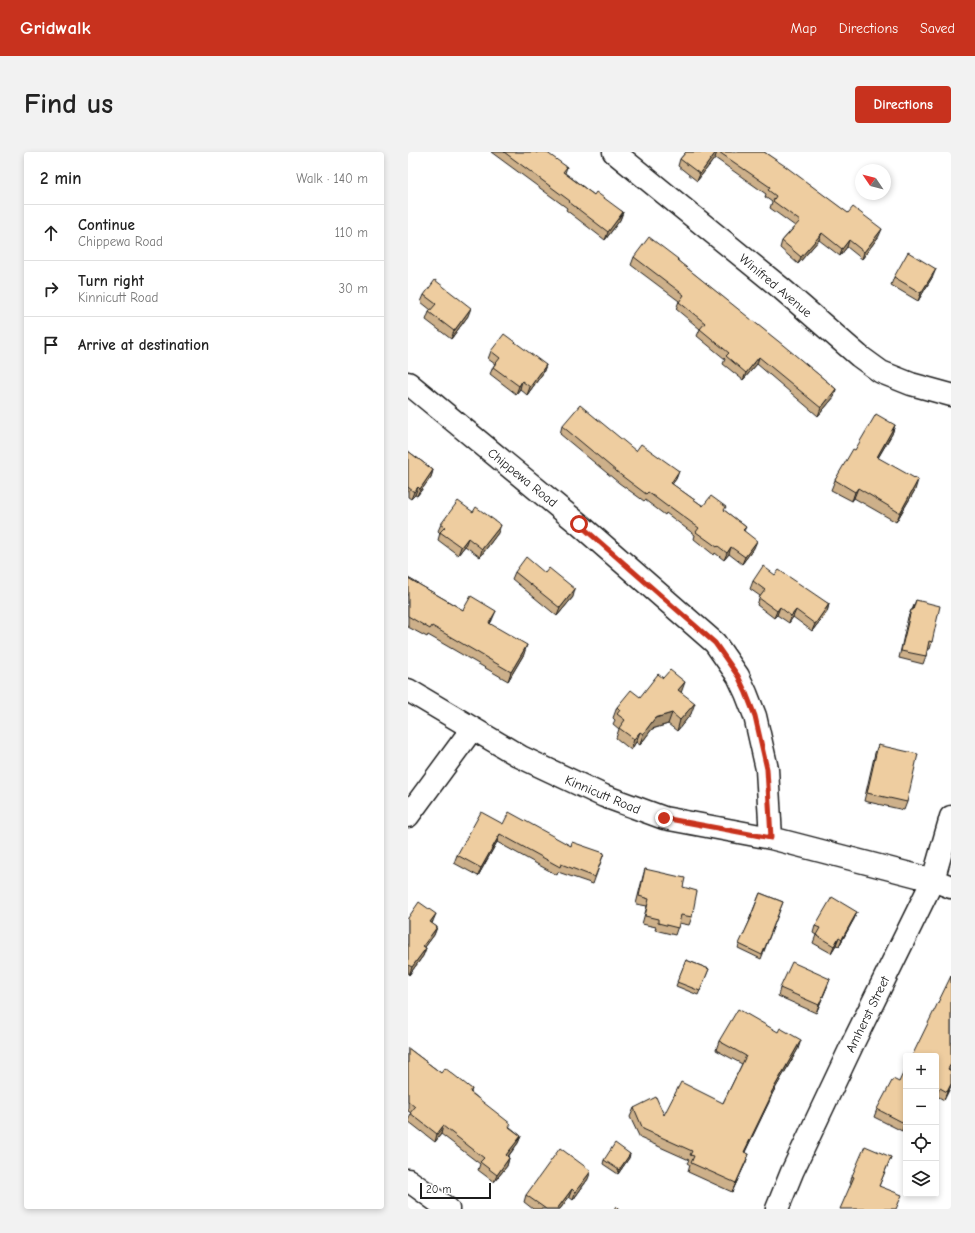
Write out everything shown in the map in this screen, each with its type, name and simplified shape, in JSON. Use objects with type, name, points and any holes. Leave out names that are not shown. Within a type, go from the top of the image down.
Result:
[{"type":"street","name":"Winifred Avenue","points":[[614,152],[782,289],[859,356],[881,372],[911,384],[951,395]]},
{"type":"street","name":"Chippewa Road","points":[[408,384],[579,524],[715,643],[738,676],[755,716],[767,769],[771,838]]},
{"type":"street","name":"Kinnicutt Road","points":[[408,690],[521,757],[604,796],[664,818],[771,838],[942,884]]},
{"type":"street","points":[[408,816],[472,729]]},
{"type":"street","name":"Amherst Street","points":[[777,1209],[792,1172],[850,1050],[942,884],[951,817]]},
{"type":"street","points":[[408,1180],[448,1209]]},
{"type":"building","points":[[504,152],[546,152],[567,167],[563,172],[594,195],[596,192],[623,212],[608,232],[569,202],[570,201]]},
{"type":"building","points":[[686,152],[716,152],[700,174],[680,159]]},
{"type":"building","points":[[719,152],[764,152],[848,213],[853,207],[882,229],[864,252],[849,240],[842,249],[822,233],[801,257],[782,241],[800,221],[773,201],[776,196],[768,190],[770,187]]},
{"type":"building","points":[[649,237],[678,259],[677,260],[836,389],[821,408],[759,357],[746,373],[726,356],[729,353],[700,329],[705,323],[679,302],[684,295],[634,257]]},
{"type":"building","points":[[908,252],[936,269],[921,293],[894,277]]},
{"type":"building","points":[[435,280],[471,308],[454,331],[429,312],[436,304],[424,295]]},
{"type":"building","points":[[504,334],[546,365],[530,387],[522,381],[519,386],[493,367],[500,358],[491,351]]},
{"type":"building","points":[[580,405],[636,451],[641,444],[679,471],[671,483],[703,506],[711,496],[726,507],[724,510],[746,527],[743,530],[757,541],[745,557],[731,547],[727,553],[696,532],[699,528],[648,492],[646,494],[562,426]]},
{"type":"building","points":[[876,414],[895,425],[877,457],[918,480],[900,513],[858,488],[855,492],[835,480]]},
{"type":"building","points":[[408,451],[433,470],[420,489],[418,487],[414,492],[408,487]]},
{"type":"building","points":[[458,501],[473,512],[476,507],[501,525],[482,549],[468,538],[461,547],[440,532],[445,527],[441,524]]},
{"type":"building","points":[[526,557],[545,573],[549,568],[575,589],[560,608],[515,572]]},
{"type":"building","points":[[763,566],[775,575],[779,570],[829,604],[815,624],[796,610],[791,616],[780,607],[777,611],[759,598],[765,590],[753,581]]},
{"type":"building","points":[[408,578],[463,610],[471,596],[496,611],[489,623],[527,645],[511,672],[432,626],[430,629],[408,616]]},
{"type":"building","points":[[916,600],[940,606],[932,642],[929,641],[926,656],[901,651],[911,610],[913,610]]},
{"type":"building","points":[[670,670],[685,682],[678,690],[695,703],[680,720],[672,713],[655,718],[643,734],[640,732],[634,739],[619,728],[625,720],[617,714],[620,710],[617,707],[631,690],[640,697],[658,674],[663,678]]},
{"type":"building","points":[[878,745],[918,754],[907,802],[867,793]]},
{"type":"building","points":[[481,812],[503,824],[509,812],[571,846],[572,842],[604,853],[595,877],[561,864],[560,867],[500,834],[481,868],[457,855]]},
{"type":"building","points":[[645,869],[685,878],[683,887],[697,891],[692,917],[681,915],[678,928],[658,923],[658,919],[645,916],[649,899],[639,896]]},
{"type":"building","points":[[760,893],[783,902],[762,955],[739,944],[752,916]]},
{"type":"building","points":[[832,897],[857,912],[842,939],[839,937],[834,946],[816,935],[820,928],[815,926]]},
{"type":"building","points":[[419,902],[436,914],[430,922],[437,927],[423,946],[426,948],[412,967],[408,965],[408,918]]},
{"type":"building","points":[[686,960],[709,969],[700,991],[677,982]]},
{"type":"building","points":[[792,962],[830,979],[819,1005],[780,988]]},
{"type":"building","points":[[951,976],[951,1064],[948,1069],[951,1071],[951,1084],[947,1092],[940,1088],[939,1090],[939,1053],[913,1053]]},
{"type":"building","points":[[738,1009],[778,1032],[780,1028],[801,1040],[771,1093],[772,1094],[744,1152],[749,1154],[736,1183],[691,1163],[694,1156],[690,1155],[692,1151],[643,1129],[634,1108],[656,1097],[664,1115],[681,1082],[723,1103],[746,1056],[719,1041]]},
{"type":"building","points":[[408,1048],[441,1073],[445,1068],[472,1089],[470,1092],[511,1124],[509,1127],[521,1136],[506,1155],[509,1158],[497,1175],[480,1162],[484,1158],[443,1126],[437,1134],[410,1113],[415,1107],[408,1101]]},
{"type":"building","points":[[903,1073],[903,1122],[877,1109],[893,1079],[899,1082]]},
{"type":"building","points":[[615,1143],[630,1154],[619,1170],[604,1160]]},
{"type":"building","points":[[865,1146],[891,1157],[879,1186],[902,1195],[896,1209],[840,1209],[854,1177],[852,1176]]},
{"type":"building","points":[[560,1148],[591,1171],[575,1192],[572,1189],[557,1209],[546,1209],[526,1195]]},
{"type":"route","points":[[579,524],[715,643],[738,676],[755,716],[767,769],[771,838],[664,818]]}]
